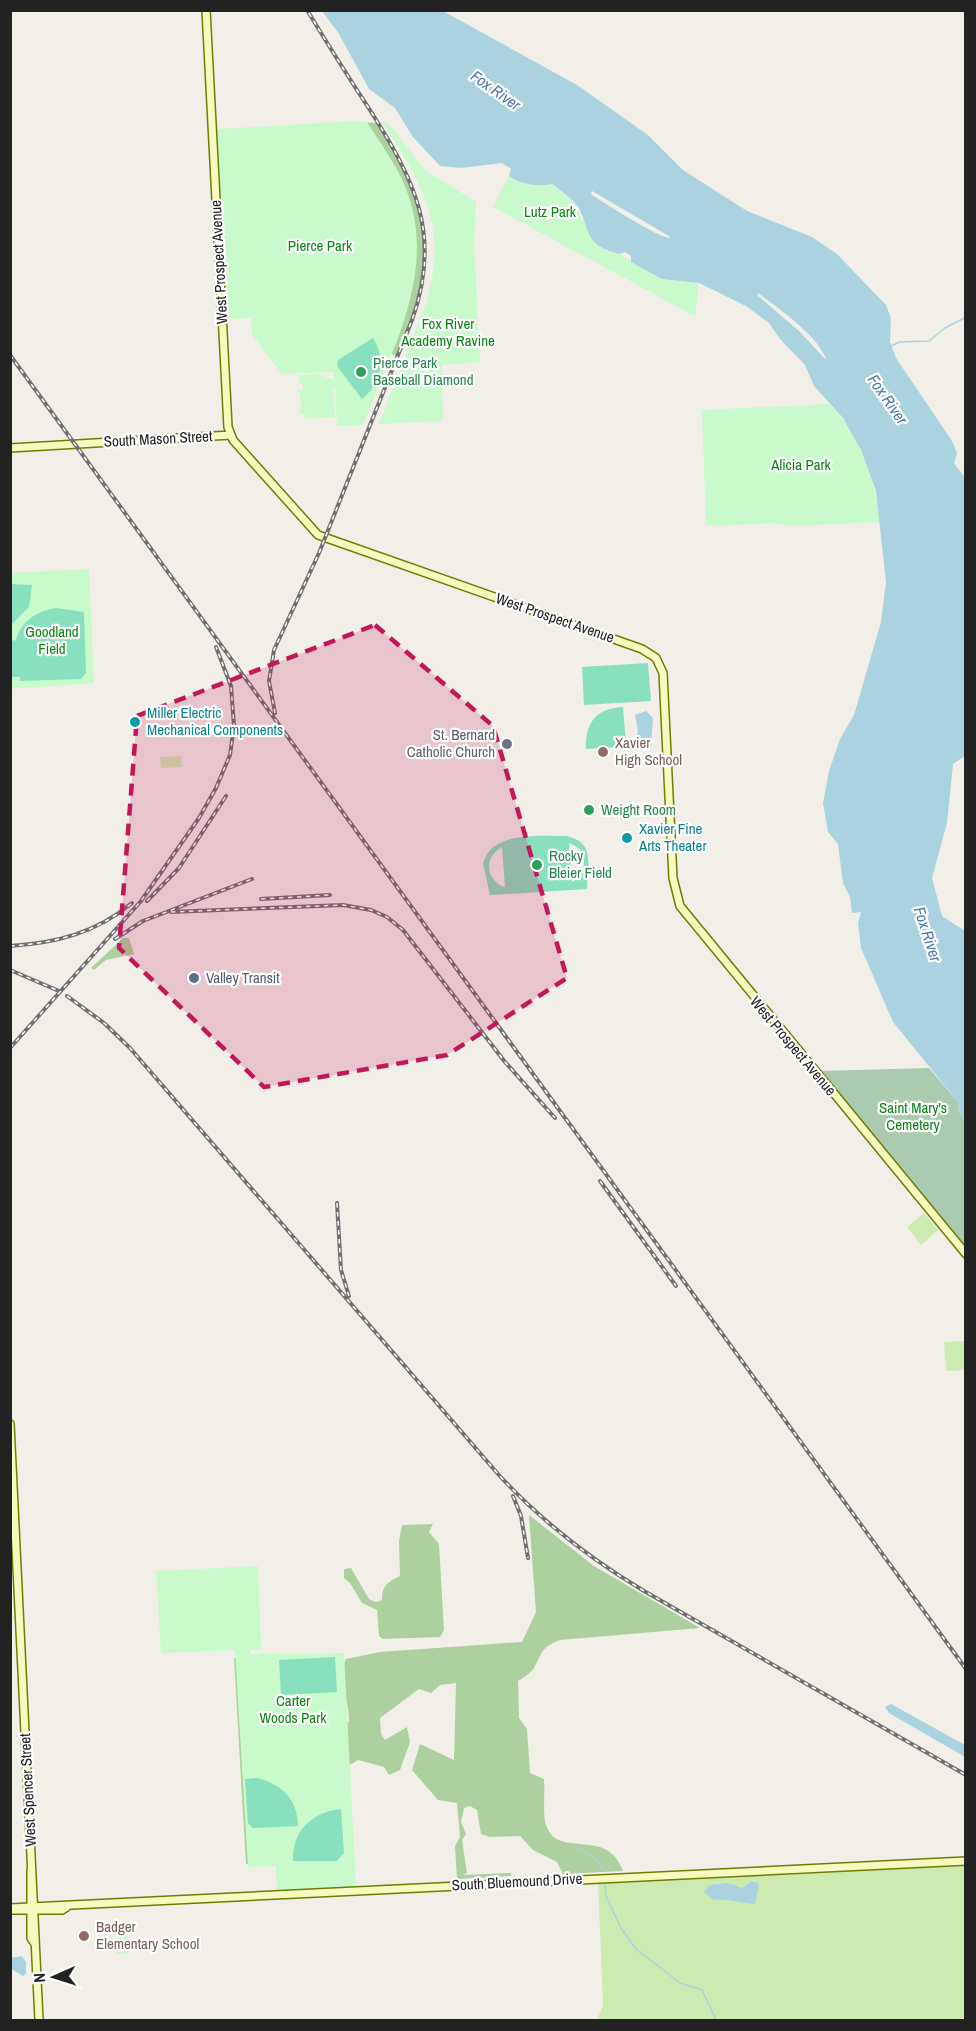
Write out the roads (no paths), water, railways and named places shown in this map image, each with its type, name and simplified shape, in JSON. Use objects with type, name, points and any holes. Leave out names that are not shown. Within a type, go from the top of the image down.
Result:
[{"type":"main road","name":"West Prospect Avenue","points":[[206,10],[225,369],[231,435],[318,535],[642,649],[656,658],[663,677],[675,895],[688,919],[966,1254]]},
{"type":"main road","name":"South Mason Street","points":[[10,448],[231,435]]},
{"type":"main road","name":"West Spencer Street","points":[[10,1424],[31,1868],[31,1938],[35,1944],[39,2020]]},
{"type":"main road","name":"South Bluemound Drive","points":[[10,1909],[62,1904],[68,1906],[966,1862]]},
{"type":"water","name":"Fox River","points":[[322,11],[443,11],[577,85],[648,135],[683,170],[747,211],[812,237],[837,254],[886,305],[891,318],[890,342],[896,358],[952,441],[957,453],[954,463],[965,478],[965,756],[953,764],[947,823],[932,878],[942,916],[965,931],[965,1121],[959,1112],[958,1102],[893,1022],[861,948],[858,923],[861,912],[852,913],[850,897],[843,883],[838,844],[828,832],[823,803],[829,771],[840,739],[854,715],[881,622],[886,582],[876,491],[861,450],[843,418],[814,386],[805,365],[780,339],[769,323],[746,306],[699,283],[662,279],[631,262],[631,256],[625,252],[619,254],[601,247],[591,238],[577,205],[552,184],[536,185],[519,181],[509,176],[511,169],[502,163],[461,168],[440,166],[413,137],[395,108],[369,89],[339,34]],"holes":[[[592,191],[669,236],[670,238],[631,219],[591,194]],[[758,293],[807,333],[816,342],[826,360],[800,332],[757,295]]]},
{"type":"water","points":[[646,711],[653,718],[651,749],[633,750],[638,731],[635,715]]},
{"type":"water","points":[[891,1704],[965,1745],[965,1757],[889,1713],[885,1707]]},
{"type":"water","points":[[750,1882],[757,1882],[759,1885],[755,1904],[713,1900],[704,1892],[709,1885],[728,1883],[742,1888]]},
{"type":"water","points":[[22,1956],[26,1962],[26,1974],[23,1976],[10,1968],[11,1958]]},
{"type":"waterway","points":[[891,346],[900,342],[929,341],[945,328],[966,317]]},
{"type":"waterway","points":[[577,1847],[595,1859],[604,1870]]},
{"type":"waterway","points":[[605,1884],[606,1896],[621,1928],[636,1949],[680,1983],[702,1990],[716,2020]]},
{"type":"railway","points":[[275,713],[269,681],[274,650],[319,553],[412,320],[421,289],[425,261],[424,234],[419,208],[399,159],[307,10]]},
{"type":"railway","points":[[10,355],[966,1669]]},
{"type":"railway","points":[[10,1048],[141,901],[199,818],[216,788],[230,755],[234,726],[231,686],[216,647]]},
{"type":"railway","points":[[147,901],[179,868],[226,796]]},
{"type":"railway","points":[[115,939],[143,921],[252,879]]},
{"type":"railway","points":[[261,899],[330,895]]},
{"type":"railway","points":[[10,946],[75,935],[104,922],[132,903]]},
{"type":"railway","points":[[171,912],[343,905],[371,910],[387,917],[403,930],[505,1062],[555,1118]]},
{"type":"railway","points":[[10,970],[59,991]]},
{"type":"railway","points":[[67,996],[104,1023],[130,1048],[498,1474],[549,1523],[585,1552],[644,1591],[966,1775]]},
{"type":"railway","points":[[600,1181],[676,1286]]},
{"type":"railway","points":[[337,1203],[341,1270],[349,1296]]},
{"type":"railway","points":[[513,1496],[521,1516],[528,1558]]},
{"type":"place","name":"Pierce Park Baseball Diamond","points":[[361,372]]},
{"type":"place","name":"Miller Electric Mechanical Components","points":[[135,722]]},
{"type":"place","name":"St. Bernard Catholic Church","points":[[507,744]]},
{"type":"place","name":"Xavier High School","points":[[603,752]]},
{"type":"place","name":"Weight Room","points":[[589,810]]},
{"type":"place","name":"Xavier Fine Arts Theater","points":[[627,838]]},
{"type":"place","name":"Rocky Bleier Field","points":[[537,865]]},
{"type":"place","name":"Valley Transit","points":[[194,978]]},
{"type":"place","name":"Badger Elementary School","points":[[84,1936]]},
{"type":"park label","name":"Lutz Park","points":[[550,212]]},
{"type":"park label","name":"Pierce Park","points":[[320,246]]},
{"type":"park label","name":"Fox River Academy Ravine","points":[[448,332]]},
{"type":"park label","name":"Alicia Park","points":[[801,465]]},
{"type":"park label","name":"Goodland Field","points":[[52,640]]},
{"type":"park label","name":"Saint Mary's Cemetery","points":[[913,1116]]},
{"type":"park label","name":"Carter Woods Park","points":[[293,1710]]}]
